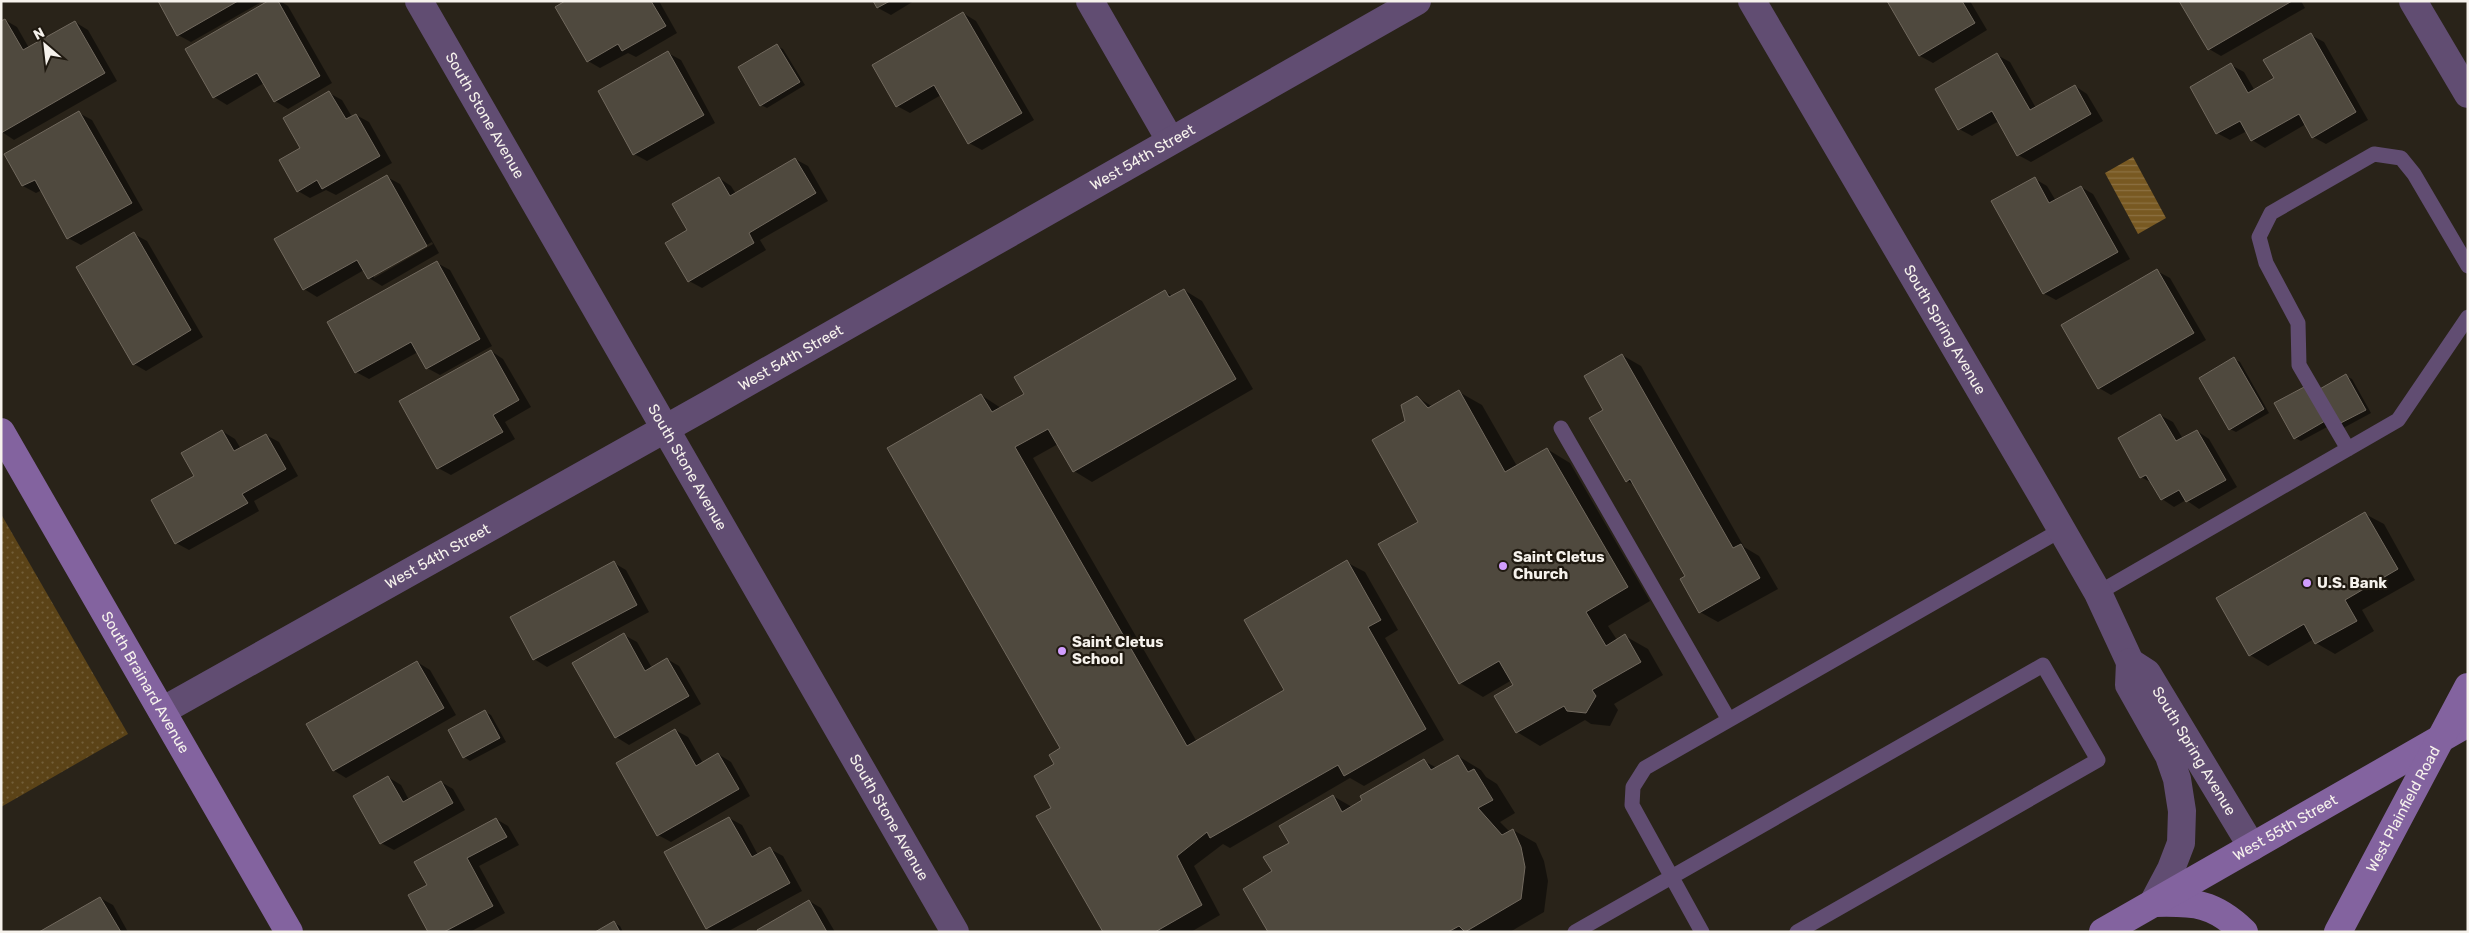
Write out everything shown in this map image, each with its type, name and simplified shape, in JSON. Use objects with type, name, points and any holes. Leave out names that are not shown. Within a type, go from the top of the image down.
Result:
[{"type":"main road","name":"South Brainard Avenue","points":[[1,432],[289,932]]},
{"type":"main road","name":"West Plainfield Road","points":[[2338,932],[2468,687]]},
{"type":"main road","name":"West 55th Street","points":[[2103,932],[2468,723]]},
{"type":"main road","points":[[2154,903],[2186,902],[2216,909],[2244,932]]},
{"type":"street","name":"South Stone Avenue","points":[[419,1],[955,932]]},
{"type":"street","points":[[1090,1],[1170,140]]},
{"type":"street","name":"West 54th Street","points":[[162,711],[665,429],[1416,1]]},
{"type":"street","name":"South Spring Avenue","points":[[1752,1],[2098,593],[2130,662],[2129,685],[2169,756],[2177,779],[2182,810],[2181,843],[2171,869],[2154,903]]},
{"type":"street","points":[[2413,1],[2468,94]]},
{"type":"street","name":"South Spring Avenue","points":[[2130,662],[2147,673],[2252,847]]},
{"type":"lane","points":[[2348,449],[2299,365],[2298,323],[2266,264],[2259,237],[2271,212],[2374,154],[2401,158],[2414,174],[2468,266]]},
{"type":"lane","points":[[2098,593],[2398,420],[2468,317]]},
{"type":"lane","points":[[1561,428],[1728,720]]},
{"type":"lane","points":[[1702,932],[1632,804],[1632,787],[1645,768],[2061,530]]},
{"type":"lane","points":[[1575,932],[2043,665],[2098,760],[1797,932]]},
{"type":"shaded area","points":[[2133,157],[2166,218],[2138,234],[2105,173]]},
{"type":"shaded area","points":[[1,514],[128,734],[1,807]]},
{"type":"building","points":[[158,1],[238,1],[177,36]]},
{"type":"building","points":[[268,1],[278,1],[320,76],[274,102],[257,73],[213,98],[185,49]]},
{"type":"building","points":[[565,1],[651,1],[666,26],[622,51],[618,44],[587,62],[555,7]]},
{"type":"building","points":[[873,1],[890,1],[877,8]]},
{"type":"building","points":[[1887,1],[1962,1],[1975,23],[1919,56]]},
{"type":"building","points":[[2179,1],[2292,1],[2208,50]]},
{"type":"building","points":[[963,12],[1022,113],[968,144],[934,85],[896,107],[872,65]]},
{"type":"building","points":[[5,19],[23,50],[75,21],[105,73],[1,133],[1,21]]},
{"type":"building","points":[[2311,33],[2356,112],[2312,138],[2299,114],[2251,141],[2240,121],[2216,134],[2190,87],[2231,63],[2248,93],[2274,78],[2263,60]]},
{"type":"building","points":[[777,44],[800,82],[760,106],[738,67]]},
{"type":"building","points":[[668,51],[704,115],[633,155],[598,91]]},
{"type":"building","points":[[1997,53],[2030,110],[2075,85],[2091,114],[2017,156],[1992,111],[1958,130],[1935,89]]},
{"type":"building","points":[[329,91],[346,119],[356,114],[380,156],[322,189],[317,180],[297,192],[279,160],[300,148],[283,118]]},
{"type":"building","points":[[79,111],[132,203],[67,239],[35,180],[22,186],[4,154]]},
{"type":"building","points":[[795,158],[816,193],[749,233],[754,243],[688,282],[665,243],[687,230],[672,204],[719,177],[730,196]]},
{"type":"building","points":[[387,175],[427,246],[368,279],[357,260],[303,290],[274,239]]},
{"type":"building","points":[[2035,177],[2049,203],[2081,186],[2118,252],[2043,294],[1991,201]]},
{"type":"building","points":[[134,232],[191,330],[133,365],[76,267]]},
{"type":"building","points":[[437,261],[480,339],[426,369],[411,342],[355,373],[327,322]]},
{"type":"building","points":[[2157,269],[2194,333],[2098,389],[2061,325]]},
{"type":"building","name":"Saint Cletus School","points":[[1184,289],[1236,379],[1073,472],[1048,429],[1015,447],[1187,746],[1284,690],[1244,620],[1347,560],[1381,620],[1368,627],[1426,729],[1344,776],[1338,765],[1210,838],[1207,832],[1177,856],[1202,905],[1155,932],[1103,932],[1036,816],[1051,808],[1034,776],[1054,764],[1049,755],[1060,748],[887,448],[981,394],[992,412],[1024,394],[1014,377],[1165,290],[1169,297]]},
{"type":"building","points":[[491,350],[519,400],[493,415],[503,432],[437,469],[399,401]]},
{"type":"building","points":[[1622,354],[1733,548],[1741,544],[1760,578],[1699,613],[1680,579],[1685,576],[1630,479],[1626,482],[1589,418],[1603,410],[1584,376]]},
{"type":"building","points":[[2234,357],[2264,409],[2229,430],[2199,378]]},
{"type":"building","points":[[2346,374],[2366,410],[2329,429],[2325,421],[2294,439],[2274,403],[2306,386],[2311,394]]},
{"type":"building","name":"Saint Cletus Church","points":[[1459,390],[1505,472],[1547,448],[1628,587],[1586,612],[1606,646],[1625,634],[1641,662],[1592,690],[1596,696],[1586,713],[1567,711],[1564,706],[1516,733],[1494,696],[1513,685],[1499,661],[1459,684],[1378,544],[1418,522],[1372,440],[1405,421],[1401,405],[1417,396],[1428,408]]},
{"type":"building","points":[[2160,414],[2176,441],[2197,430],[2226,480],[2186,502],[2179,490],[2161,500],[2146,475],[2140,478],[2118,438]]},
{"type":"building","points":[[222,430],[234,451],[266,434],[286,469],[242,494],[248,503],[175,544],[151,500],[194,476],[181,453]]},
{"type":"building","name":"U.S. Bank","points":[[2365,512],[2398,569],[2345,600],[2357,621],[2315,644],[2304,624],[2249,656],[2216,598]]},
{"type":"building","points":[[614,561],[637,605],[533,660],[510,617]]},
{"type":"building","points":[[624,633],[645,671],[667,658],[689,696],[615,738],[572,663]]},
{"type":"building","points":[[417,661],[444,708],[333,771],[306,724]]},
{"type":"building","points":[[485,710],[500,738],[463,758],[448,730]]},
{"type":"building","points":[[675,729],[696,766],[718,753],[739,789],[657,836],[616,763]]},
{"type":"building","points":[[1458,755],[1468,772],[1474,769],[1493,800],[1478,808],[1502,835],[1513,829],[1521,847],[1525,867],[1521,899],[1465,932],[1459,926],[1448,932],[1268,932],[1243,889],[1272,871],[1263,857],[1289,843],[1279,826],[1333,795],[1342,812],[1362,800],[1360,796],[1424,759],[1431,770]]},
{"type":"building","points":[[388,776],[403,802],[441,781],[453,803],[380,844],[353,796]]},
{"type":"building","points":[[729,817],[752,857],[770,847],[790,883],[706,929],[664,852]]},
{"type":"building","points":[[496,818],[507,837],[467,858],[493,906],[444,932],[428,932],[408,895],[427,885],[414,862]]},
{"type":"building","points":[[100,897],[121,932],[39,932]]},
{"type":"building","points":[[809,900],[827,932],[758,932],[757,930]]},
{"type":"building","points":[[614,921],[620,932],[595,932]]},
{"type":"place","name":"Saint Cletus Church","points":[[1503,566]]},
{"type":"place","name":"U.S. Bank","points":[[2307,583]]},
{"type":"place","name":"Saint Cletus School","points":[[1062,651]]}]
